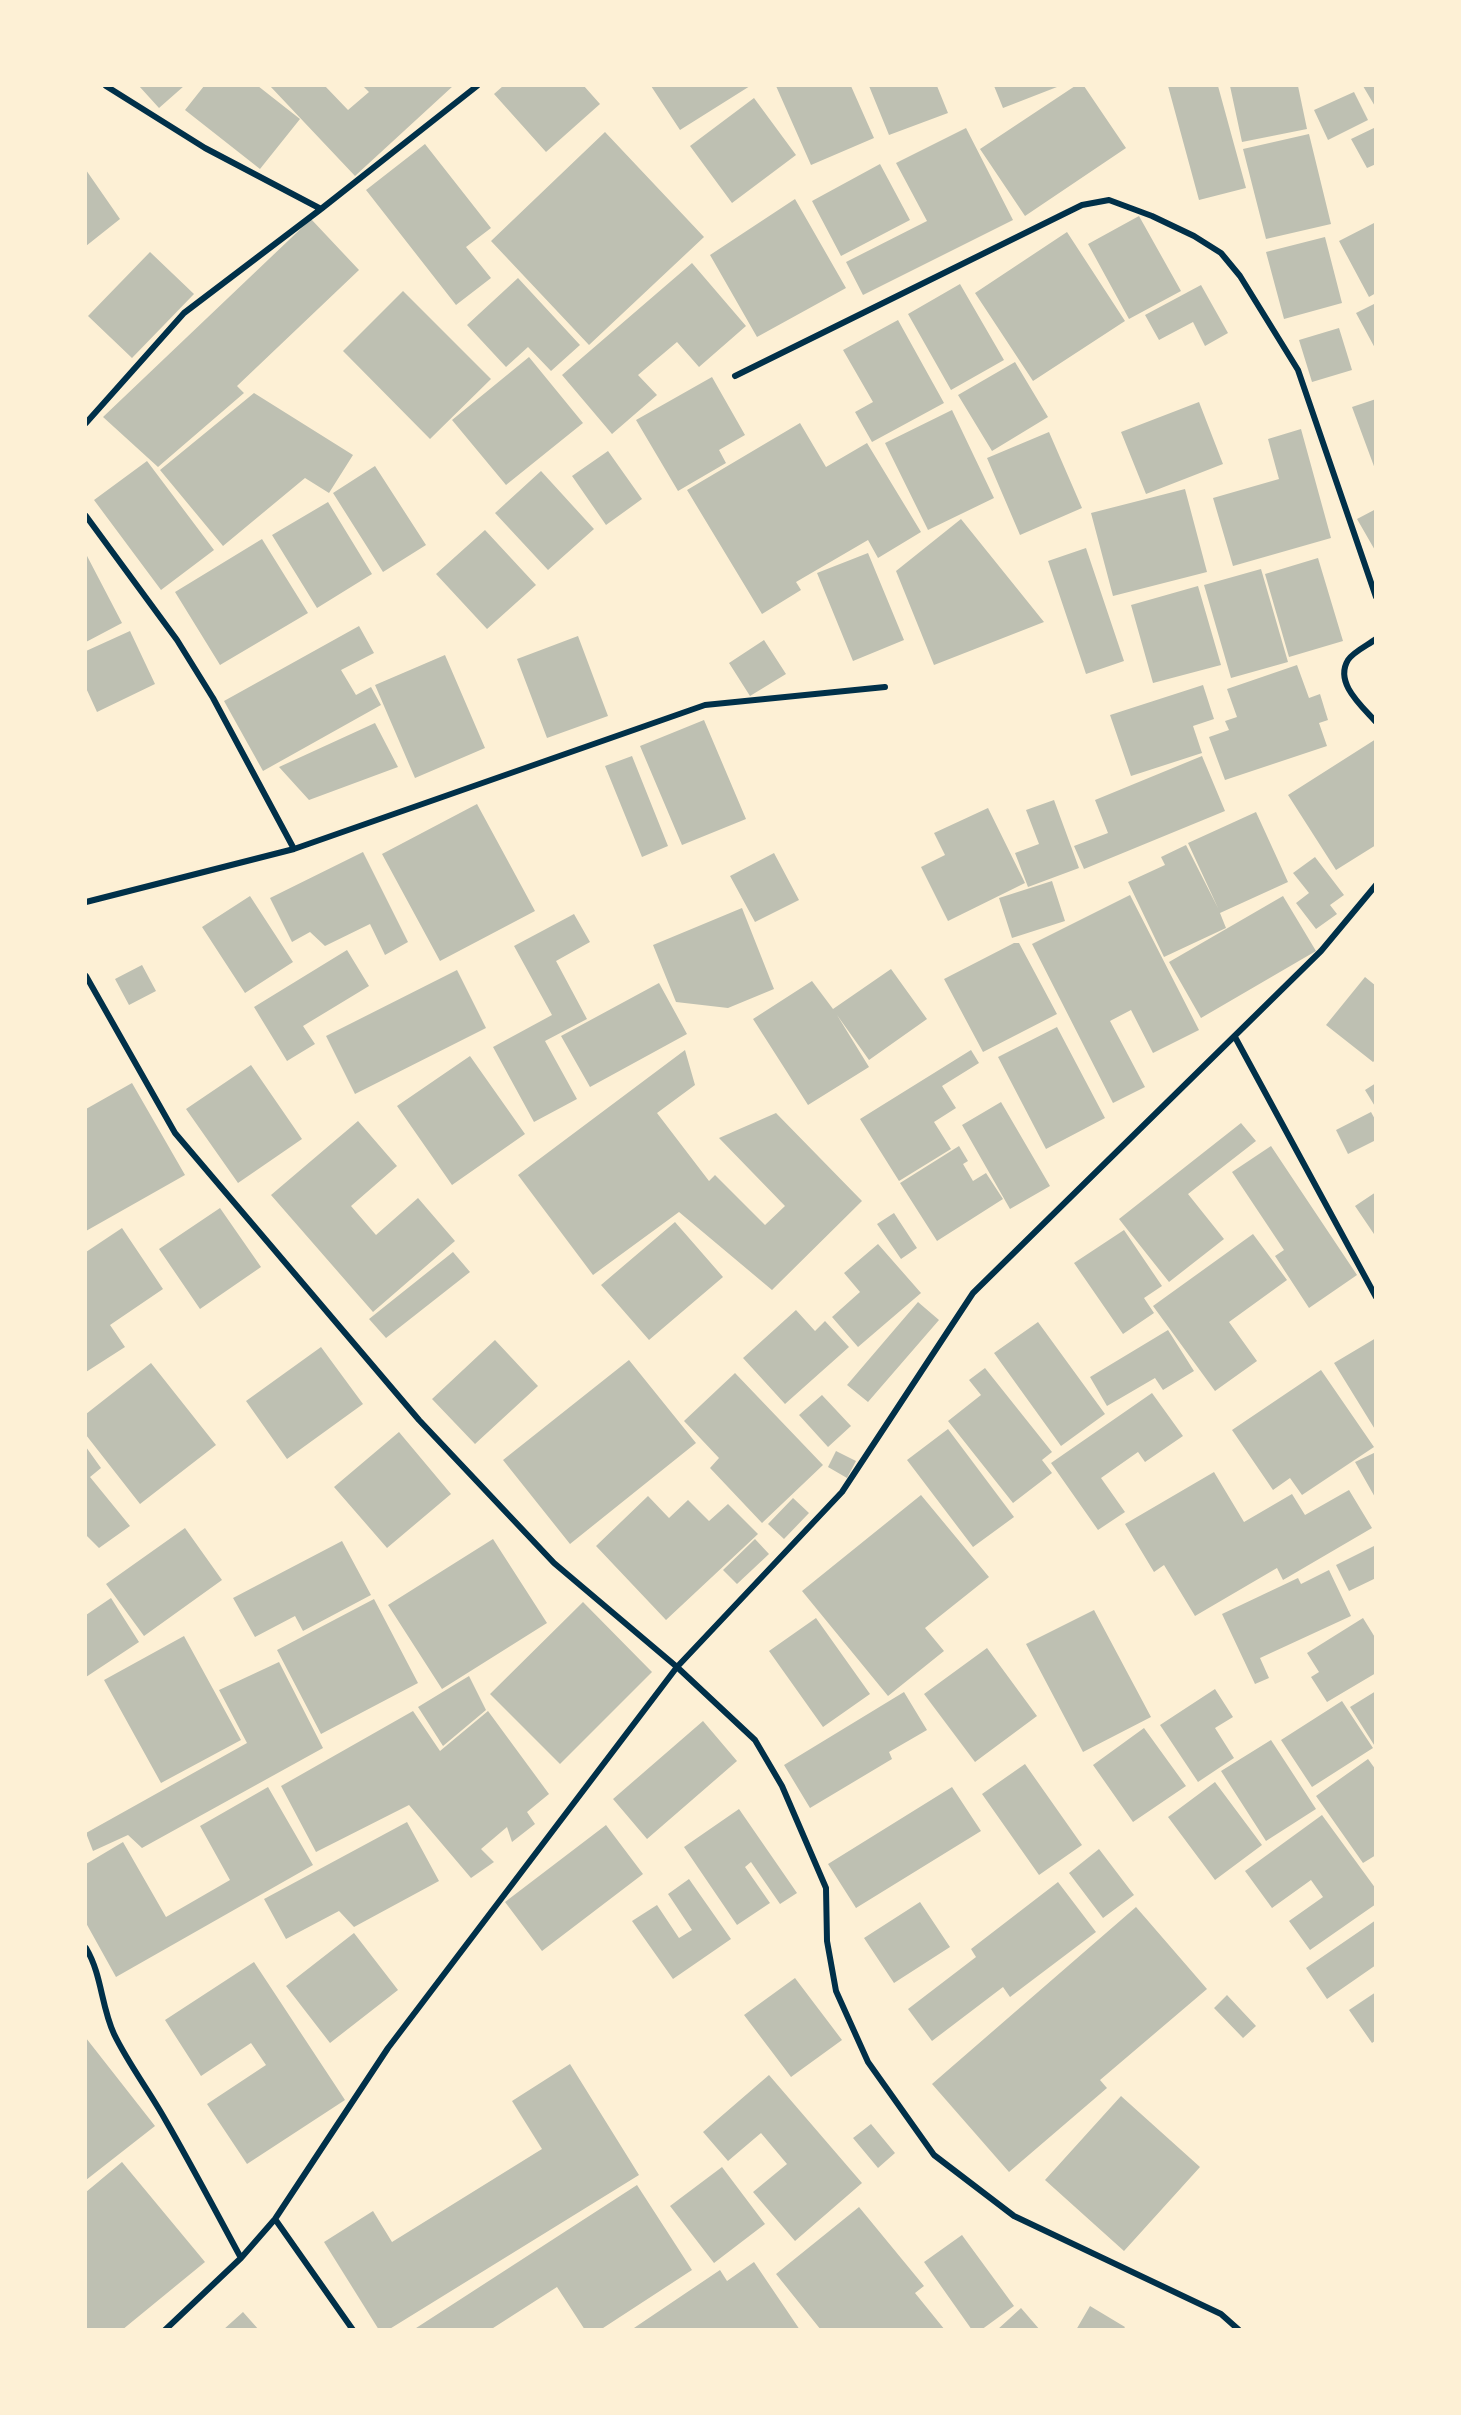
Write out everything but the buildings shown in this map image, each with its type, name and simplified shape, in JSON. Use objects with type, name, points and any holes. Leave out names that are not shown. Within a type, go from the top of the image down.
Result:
[{"type":"street","points":[[106,86],[205,148],[321,209]]},
{"type":"street","points":[[86,423],[184,313],[477,86]]},
{"type":"street","points":[[735,376],[1082,205],[1108,200],[1152,216],[1194,236],[1221,253],[1240,276],[1298,370],[1376,597]]},
{"type":"street","points":[[86,516],[177,640],[213,698],[294,849]]},
{"type":"street","points":[[1376,639],[1349,659],[1344,673],[1346,686],[1376,722]]},
{"type":"street","points":[[86,902],[294,849],[705,705],[885,687]]},
{"type":"street","points":[[165,2330],[241,2258],[275,2219],[388,2048],[677,1667],[842,1492],[973,1293],[1321,951],[1376,885]]},
{"type":"street","points":[[86,976],[175,1133],[419,1420],[554,1563],[677,1667],[755,1740],[782,1785],[826,1888],[827,1941],[836,1990],[868,2062],[934,2155],[1014,2216],[1221,2313],[1239,2330]]},
{"type":"street","points":[[1235,1037],[1376,1297]]},
{"type":"street","points":[[86,1948],[102,1989],[105,2014],[116,2037],[167,2121],[241,2258]]},
{"type":"street","points":[[275,2219],[353,2330]]}]
